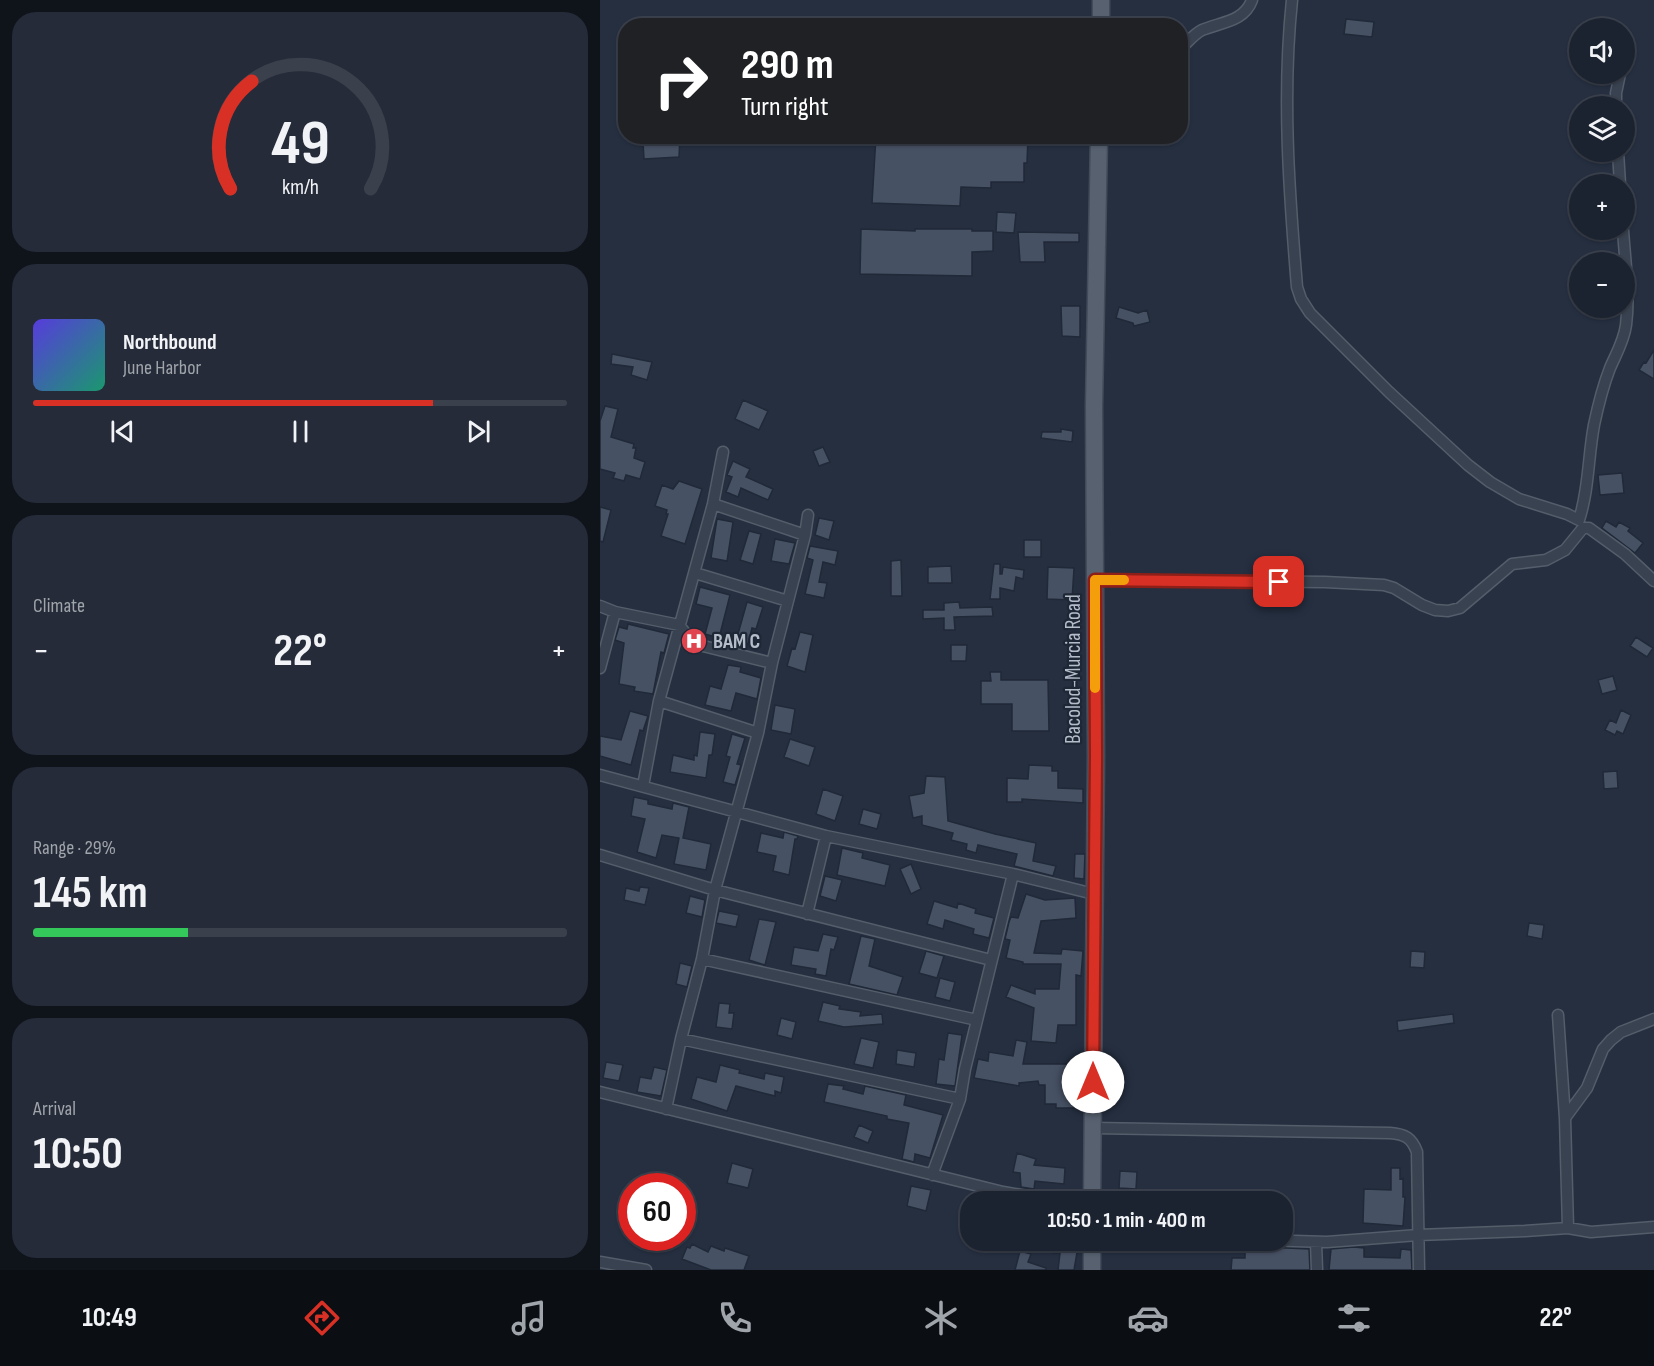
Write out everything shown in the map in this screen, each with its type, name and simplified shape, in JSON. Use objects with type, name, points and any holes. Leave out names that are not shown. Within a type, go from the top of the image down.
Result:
[{"type":"main road","points":[[1101,0],[1101,18]]},
{"type":"main road","name":"Bacolod-Murcia Road","points":[[1092,1191],[1096,756],[1094,406],[1099,144]]},
{"type":"main road","points":[[1092,1251],[1092,1270]]},
{"type":"street","points":[[1188,41],[1199,31],[1242,16],[1252,0]]},
{"type":"street","points":[[1292,0],[1287,62],[1288,161],[1297,287],[1301,299],[1310,313],[1389,392],[1468,465],[1490,482],[1519,499],[1567,514],[1624,554],[1654,581]]},
{"type":"street","points":[[1095,580],[1378,585],[1394,588],[1429,608],[1448,611],[1460,608],[1512,564],[1546,560],[1565,550],[1581,524],[1594,425],[1603,387],[1626,327],[1624,240]]},
{"type":"street","points":[[643,786],[659,701],[713,504],[723,452]]},
{"type":"street","points":[[713,504],[805,535]]},
{"type":"street","points":[[666,1109],[702,959],[715,890],[758,733],[772,663],[805,535],[808,515]]},
{"type":"street","points":[[695,573],[788,601]]},
{"type":"street","points":[[600,606],[615,612],[679,625],[690,639],[699,645],[772,663]]},
{"type":"street","points":[[600,668],[615,612]]},
{"type":"street","points":[[659,701],[758,733]]},
{"type":"street","points":[[600,775],[826,836],[1013,874],[1094,894]]},
{"type":"street","points":[[807,914],[826,836]]},
{"type":"street","points":[[600,855],[715,890],[991,960]]},
{"type":"street","points":[[932,1175],[960,1099],[965,1069],[1013,874]]},
{"type":"street","points":[[702,959],[977,1020]]},
{"type":"street","points":[[1558,1015],[1565,1118],[1568,1228]]},
{"type":"street","points":[[1565,1118],[1587,1088],[1603,1049],[1611,1040],[1621,1032],[1654,1019]]},
{"type":"street","points":[[681,1040],[960,1099]]},
{"type":"street","points":[[600,1092],[1002,1191]]},
{"type":"street","points":[[1093,1128],[1399,1134],[1409,1138],[1417,1152],[1419,1270]]},
{"type":"street","points":[[1293,1241],[1317,1242],[1568,1228],[1592,1232],[1654,1227]]},
{"type":"street","points":[[1317,1242],[1317,1270]]},
{"type":"street","points":[[600,1262],[646,1270]]},
{"type":"building","points":[[1346,19],[1374,22],[1372,37],[1344,34]]},
{"type":"building","points":[[643,144],[680,144],[679,157],[644,159]]},
{"type":"building","points":[[876,144],[1028,144],[1027,163],[1024,163],[1024,182],[991,182],[991,188],[961,187],[960,206],[872,203]]},
{"type":"building","points":[[997,212],[1016,213],[1014,233],[996,232]]},
{"type":"building","points":[[861,229],[993,231],[993,251],[972,252],[972,276],[860,274]]},
{"type":"building","points":[[1018,232],[1079,233],[1079,242],[1044,242],[1045,262],[1020,262]]},
{"type":"building","points":[[1061,306],[1080,306],[1080,337],[1062,336]]},
{"type":"building","points":[[1119,307],[1138,313],[1147,310],[1150,322],[1134,326],[1133,323],[1116,318]]},
{"type":"building","points":[[1654,350],[1654,379],[1639,370]]},
{"type":"building","points":[[612,354],[652,362],[647,380],[631,375],[633,367],[611,364]]},
{"type":"building","points":[[743,400],[768,411],[759,430],[735,419]]},
{"type":"building","points":[[605,406],[618,409],[611,437],[634,444],[633,448],[636,448],[634,458],[645,462],[640,479],[626,475],[624,481],[613,478],[615,473],[600,469],[600,421]]},
{"type":"building","points":[[1061,429],[1073,431],[1072,442],[1041,438],[1042,432],[1061,432]]},
{"type":"building","points":[[823,447],[830,462],[819,466],[813,451]]},
{"type":"building","points":[[733,461],[750,469],[746,477],[773,489],[768,500],[741,488],[738,497],[726,492],[732,477],[727,475]]},
{"type":"building","points":[[1622,473],[1624,493],[1600,495],[1598,475]]},
{"type":"building","points":[[679,481],[702,489],[685,544],[661,536],[668,514],[666,514],[667,510],[655,506],[662,485],[673,489]]},
{"type":"building","points":[[600,507],[611,510],[603,542],[600,541]]},
{"type":"building","points":[[819,518],[834,521],[829,540],[815,535]]},
{"type":"building","points":[[717,519],[733,522],[727,561],[711,558]]},
{"type":"building","points":[[1606,521],[1616,527],[1619,522],[1630,528],[1628,531],[1643,543],[1635,553],[1602,528]]},
{"type":"building","points":[[749,531],[761,534],[753,564],[740,560]]},
{"type":"building","points":[[775,539],[795,543],[789,564],[771,561]]},
{"type":"building","points":[[1024,540],[1041,540],[1041,557],[1024,557]]},
{"type":"building","points":[[810,546],[838,551],[835,565],[823,562],[819,582],[827,583],[824,598],[805,594],[813,560],[807,558]]},
{"type":"building","points":[[901,560],[902,596],[891,596],[891,561]]},
{"type":"building","points":[[994,564],[1000,564],[1000,574],[1002,574],[1003,567],[1024,570],[1023,579],[1016,577],[1014,591],[1000,588],[1000,599],[990,599]]},
{"type":"building","points":[[951,566],[952,583],[928,583],[928,567]]},
{"type":"building","points":[[1048,567],[1074,568],[1072,600],[1047,599]]},
{"type":"building","points":[[700,587],[730,595],[719,638],[705,634],[712,608],[696,604]]},
{"type":"building","points":[[747,602],[763,607],[756,629],[752,628],[748,644],[736,641]]},
{"type":"building","points":[[959,602],[960,608],[992,607],[993,616],[954,617],[955,630],[944,630],[944,618],[923,619],[923,610],[944,610],[944,603]]},
{"type":"building","points":[[628,624],[669,634],[664,653],[661,652],[653,694],[634,691],[635,687],[619,684],[624,643],[615,640],[619,627],[627,629]]},
{"type":"building","points":[[800,632],[813,635],[805,672],[787,666]]},
{"type":"building","points":[[1636,637],[1653,648],[1647,657],[1630,646]]},
{"type":"building","points":[[951,645],[967,645],[966,661],[951,661]]},
{"type":"building","points":[[728,665],[741,667],[740,672],[761,678],[757,699],[736,693],[731,711],[705,705],[710,686],[721,689]]},
{"type":"building","points":[[990,672],[1001,672],[1001,680],[1048,680],[1049,731],[1012,731],[1012,704],[981,704],[981,681],[991,681]]},
{"type":"building","points":[[1613,676],[1617,690],[1602,694],[1598,680]]},
{"type":"building","points":[[775,705],[795,709],[791,734],[771,730]]},
{"type":"building","points":[[1621,710],[1631,715],[1623,734],[1617,731],[1615,735],[1605,730],[1610,720],[1616,723]]},
{"type":"building","points":[[630,711],[648,716],[643,731],[640,730],[631,765],[600,756],[600,736],[621,740]]},
{"type":"building","points":[[700,732],[715,734],[706,778],[670,772],[673,755],[694,760],[694,755],[697,756]]},
{"type":"building","points":[[732,734],[745,738],[737,764],[741,765],[735,785],[723,782],[730,757],[726,756]]},
{"type":"building","points":[[790,739],[815,747],[809,766],[784,757]]},
{"type":"building","points":[[1029,765],[1052,766],[1052,771],[1058,771],[1058,788],[1083,789],[1083,803],[1022,799],[1022,802],[1007,802],[1007,778],[1028,779]]},
{"type":"building","points":[[1617,771],[1618,788],[1604,789],[1603,772]]},
{"type":"building","points":[[926,776],[945,777],[948,821],[1036,843],[1033,861],[1056,866],[1053,876],[1014,866],[1017,854],[978,845],[976,853],[966,850],[967,844],[951,840],[953,833],[922,825],[922,816],[913,818],[909,796],[924,793]]},
{"type":"building","points":[[823,789],[843,796],[835,821],[816,814]]},
{"type":"building","points":[[634,797],[648,800],[648,804],[672,809],[673,803],[689,807],[683,838],[711,844],[706,870],[674,864],[679,838],[662,835],[656,858],[637,852],[645,819],[631,816]]},
{"type":"building","points":[[863,809],[881,814],[877,829],[859,824]]},
{"type":"building","points":[[784,832],[798,836],[795,839],[789,875],[773,871],[776,856],[757,852],[761,833],[783,838]]},
{"type":"building","points":[[842,848],[863,853],[862,858],[890,865],[885,886],[837,875]]},
{"type":"building","points":[[1075,854],[1085,854],[1084,879],[1074,878]]},
{"type":"building","points":[[911,864],[921,889],[911,894],[900,869]]},
{"type":"building","points":[[825,876],[842,880],[836,901],[820,896]]},
{"type":"building","points":[[640,887],[649,888],[645,905],[624,900],[626,888],[639,891]]},
{"type":"building","points":[[1026,894],[1045,900],[1075,898],[1076,918],[1041,921],[1034,953],[1061,954],[1062,949],[1083,951],[1081,976],[1076,975],[1076,1025],[1058,1025],[1056,1043],[1031,1041],[1034,1008],[1006,997],[1011,985],[1035,994],[1035,989],[1059,989],[1061,964],[1023,964],[1023,962],[1006,958],[1010,940],[1005,939],[1009,922],[1011,917],[1018,918]]},
{"type":"building","points":[[690,896],[705,900],[702,917],[686,913]]},
{"type":"building","points":[[934,901],[957,908],[958,903],[976,909],[975,913],[994,918],[989,938],[973,934],[974,929],[945,920],[943,929],[927,924]]},
{"type":"building","points":[[719,911],[739,915],[736,927],[716,923]]},
{"type":"building","points":[[759,919],[776,922],[765,965],[749,960]]},
{"type":"building","points":[[1529,923],[1544,925],[1542,939],[1527,936]]},
{"type":"building","points":[[823,934],[838,937],[834,950],[831,949],[826,976],[815,974],[816,969],[791,965],[794,947],[818,951]]},
{"type":"building","points":[[861,936],[875,939],[869,966],[903,977],[897,995],[849,984]]},
{"type":"building","points":[[926,951],[944,956],[937,978],[919,973]]},
{"type":"building","points":[[1411,951],[1425,952],[1424,968],[1410,967]]},
{"type":"building","points":[[680,963],[692,966],[687,987],[676,984]]},
{"type":"building","points":[[940,978],[955,982],[950,1001],[935,997]]},
{"type":"building","points":[[823,1002],[840,1006],[839,1009],[861,1012],[860,1016],[882,1014],[883,1024],[844,1027],[818,1021]]},
{"type":"building","points":[[719,1003],[730,1004],[729,1013],[734,1013],[732,1029],[716,1027]]},
{"type":"building","points":[[1453,1014],[1454,1023],[1398,1031],[1397,1021]]},
{"type":"building","points":[[781,1018],[796,1022],[792,1039],[777,1035]]},
{"type":"building","points":[[948,1033],[962,1035],[955,1086],[936,1084],[939,1059],[944,1060]]},
{"type":"building","points":[[861,1038],[879,1042],[873,1068],[854,1064]]},
{"type":"building","points":[[1016,1040],[1027,1042],[1023,1064],[1076,1064],[1076,1108],[1056,1108],[1056,1104],[1045,1104],[1045,1085],[1039,1085],[1038,1081],[1019,1083],[1019,1086],[974,1078],[978,1059],[988,1061],[989,1052],[1013,1056]]},
{"type":"building","points":[[897,1050],[916,1053],[914,1067],[896,1064]]},
{"type":"building","points":[[606,1062],[623,1065],[619,1081],[603,1078]]},
{"type":"building","points":[[720,1065],[740,1070],[739,1073],[764,1079],[765,1073],[784,1077],[781,1093],[775,1091],[775,1096],[736,1086],[727,1111],[691,1099],[697,1077],[716,1082]]},
{"type":"building","points":[[654,1067],[667,1070],[661,1096],[637,1092],[640,1077],[651,1079]]},
{"type":"building","points":[[828,1084],[844,1086],[843,1089],[863,1094],[865,1086],[906,1095],[904,1105],[943,1115],[930,1158],[915,1154],[914,1162],[902,1159],[909,1123],[824,1102]]},
{"type":"building","points":[[859,1125],[873,1131],[868,1143],[854,1137]]},
{"type":"building","points":[[1017,1153],[1036,1159],[1034,1165],[1065,1168],[1064,1184],[1035,1181],[1034,1189],[1021,1187],[1020,1173],[1013,1172]]},
{"type":"building","points":[[732,1163],[753,1169],[748,1188],[727,1183]]},
{"type":"building","points":[[1391,1168],[1400,1168],[1400,1179],[1403,1178],[1403,1197],[1405,1197],[1403,1226],[1363,1223],[1364,1189],[1391,1190]]},
{"type":"building","points":[[1120,1171],[1137,1172],[1136,1189],[1119,1188]]},
{"type":"building","points":[[911,1186],[931,1190],[926,1211],[907,1206]]},
{"type":"building","points":[[696,1246],[708,1252],[711,1246],[749,1256],[744,1270],[711,1270],[682,1259],[685,1251],[696,1251]]},
{"type":"building","points":[[1364,1248],[1364,1257],[1400,1258],[1401,1249],[1411,1250],[1412,1270],[1329,1270],[1331,1249]]},
{"type":"building","points":[[1309,1249],[1310,1270],[1231,1270],[1232,1258],[1245,1258],[1245,1251]]},
{"type":"building","points":[[1020,1251],[1031,1254],[1028,1262],[1046,1268],[1046,1270],[1015,1270]]},
{"type":"building","points":[[1053,1251],[1077,1251],[1074,1270],[1058,1270],[1060,1253],[1053,1253]]},
{"type":"slow traffic","points":[[1095,688],[1095,580],[1124,580]]},
{"type":"place","name":"BAM C","points":[[694,641]]},
{"type":"route","points":[[1093,1082],[1095,580],[1279,582]]}]
